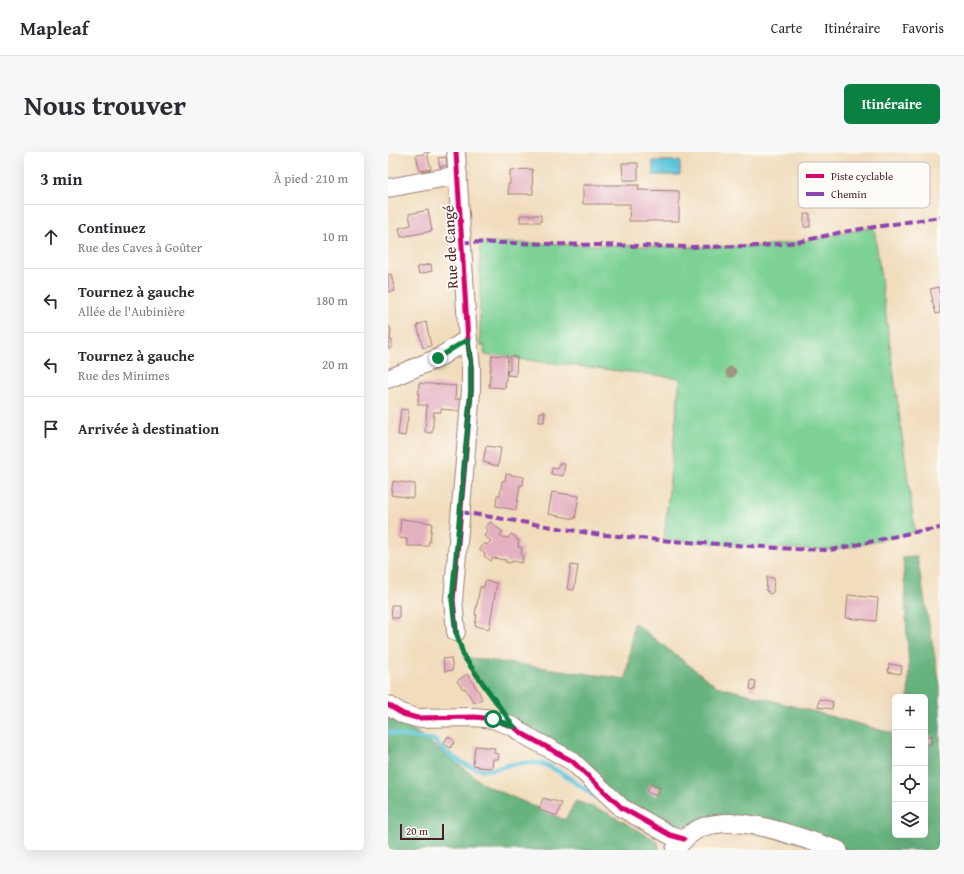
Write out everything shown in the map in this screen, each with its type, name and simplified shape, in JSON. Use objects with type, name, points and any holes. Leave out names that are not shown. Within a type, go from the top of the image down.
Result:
[{"type":"street","name":"Rue de Cangé","points":[[456,152],[471,367],[471,391],[452,600],[456,632]]},
{"type":"street","points":[[388,188],[458,175]]},
{"type":"street","points":[[388,379],[438,358],[463,342],[468,341]]},
{"type":"street","points":[[388,705],[403,714],[418,718],[475,717],[493,719],[514,727],[523,734],[572,761],[622,808],[670,835],[680,844],[693,832],[703,827],[724,823],[754,825],[838,850]]},
{"type":"path","points":[[456,632],[464,657],[514,727]]},
{"type":"green space","points":[[874,227],[915,532],[856,546],[830,550],[664,540],[680,378],[485,355],[485,346],[480,345],[480,242],[687,247],[760,246],[798,242]]},
{"type":"green space","points":[[917,557],[940,686],[940,850],[838,850],[712,825],[655,826],[514,727],[464,657],[626,679],[634,623],[716,686],[892,733],[892,838],[928,838],[928,694],[908,694],[909,671],[903,558]]},
{"type":"green space","points":[[388,707],[406,724],[485,785],[565,820],[576,801],[608,813],[657,841],[660,850],[388,850]]},
{"type":"water","points":[[653,161],[680,161],[680,175],[653,175]]},
{"type":"building","points":[[424,152],[430,152],[427,153],[431,169],[420,171],[416,155],[424,154]]},
{"type":"building","points":[[446,157],[447,165],[440,167],[438,158]]},
{"type":"building","points":[[622,163],[638,163],[638,180],[623,180]]},
{"type":"building","points":[[532,169],[533,194],[508,194],[510,170]]},
{"type":"building","points":[[583,185],[639,185],[638,190],[679,191],[679,221],[629,221],[630,204],[583,204]]},
{"type":"building","points":[[428,210],[432,231],[401,237],[399,228],[411,225],[409,214]]},
{"type":"building","points":[[804,214],[810,214],[810,227],[804,227]]},
{"type":"building","points":[[520,215],[541,215],[541,222],[520,222]]},
{"type":"building","points":[[431,264],[432,271],[419,274],[417,267]]},
{"type":"building","points":[[391,274],[395,291],[388,292],[388,275]]},
{"type":"building","points":[[940,287],[940,313],[936,314],[931,301],[933,301],[930,289]]},
{"type":"building","points":[[426,322],[431,346],[423,348],[417,325]]},
{"type":"building","points":[[388,325],[391,329],[390,340],[392,340],[392,348],[388,348]]},
{"type":"building","points":[[492,355],[508,356],[505,388],[489,387]]},
{"type":"building","points":[[510,356],[517,357],[516,376],[507,375],[508,370],[510,370]]},
{"type":"building","points":[[419,383],[456,386],[455,399],[462,400],[461,411],[441,409],[441,412],[434,412],[432,433],[425,432],[427,405],[418,405]]},
{"type":"building","points":[[401,409],[409,410],[405,436],[398,435]]},
{"type":"building","points":[[540,412],[545,412],[544,422],[539,422]]},
{"type":"building","points":[[486,446],[501,448],[498,466],[483,462]]},
{"type":"building","points":[[559,463],[565,464],[563,476],[551,474],[552,468],[558,469]]},
{"type":"building","points":[[506,474],[524,477],[523,485],[520,485],[516,510],[496,506],[497,495],[500,495],[502,481],[505,481]]},
{"type":"building","points":[[393,481],[415,484],[413,498],[391,495]]},
{"type":"building","points":[[552,492],[579,496],[575,519],[548,514]]},
{"type":"building","points":[[401,519],[432,523],[430,542],[429,541],[428,546],[407,546],[407,539],[399,538]]},
{"type":"building","points":[[490,522],[503,532],[500,535],[503,537],[508,538],[511,534],[519,540],[518,547],[522,548],[521,554],[523,555],[522,563],[512,561],[511,563],[505,562],[506,560],[493,558],[491,561],[484,556],[485,554],[479,549],[484,543],[487,545],[491,541],[484,536],[488,530],[485,528]]},
{"type":"building","points":[[571,565],[578,566],[574,590],[567,589]]},
{"type":"building","points":[[767,577],[774,578],[773,592],[771,594],[766,591]]},
{"type":"building","points":[[485,581],[497,583],[489,629],[475,626],[477,615],[475,615],[480,587],[484,587]]},
{"type":"building","points":[[848,595],[878,598],[876,621],[846,618]]},
{"type":"building","points":[[391,605],[399,605],[399,618],[392,618]]},
{"type":"building","points":[[451,658],[453,670],[445,671],[443,659]]},
{"type":"building","points":[[889,664],[902,666],[901,674],[888,672]]},
{"type":"building","points":[[467,674],[478,690],[482,699],[474,703],[465,688],[463,689],[457,681]]},
{"type":"building","points":[[751,680],[756,681],[755,690],[750,689]]},
{"type":"building","points":[[819,699],[833,702],[832,709],[818,707]]},
{"type":"building","points":[[448,736],[455,742],[450,748],[444,743]]},
{"type":"building","points":[[928,736],[932,736],[931,744],[928,744]]},
{"type":"building","points":[[475,746],[495,748],[494,753],[499,754],[498,759],[493,759],[492,768],[473,765]]},
{"type":"building","points":[[650,784],[660,788],[657,796],[647,792]]},
{"type":"building","points":[[543,798],[562,803],[557,816],[539,810]]},
{"type":"waterway","points":[[388,731],[397,735],[434,740],[446,752],[461,762],[469,766],[485,770],[521,763],[542,764],[555,769],[594,796]]},
{"type":"marked path","points":[[462,242],[687,247],[761,246],[798,242],[842,232],[940,217]]},
{"type":"marked path","points":[[461,512],[595,534],[671,541],[796,549],[830,550],[940,528]]},
{"type":"cycle path","points":[[456,152],[471,367],[471,391],[453,600],[456,632]]},
{"type":"cycle path","points":[[388,705],[403,714],[417,718],[475,717],[493,719],[514,727],[523,734],[572,761],[622,808],[670,835],[684,839]]},
{"type":"route","points":[[438,358],[463,342],[468,341],[471,367],[471,391],[452,600],[453,617],[464,657],[514,727],[493,719]]}]
